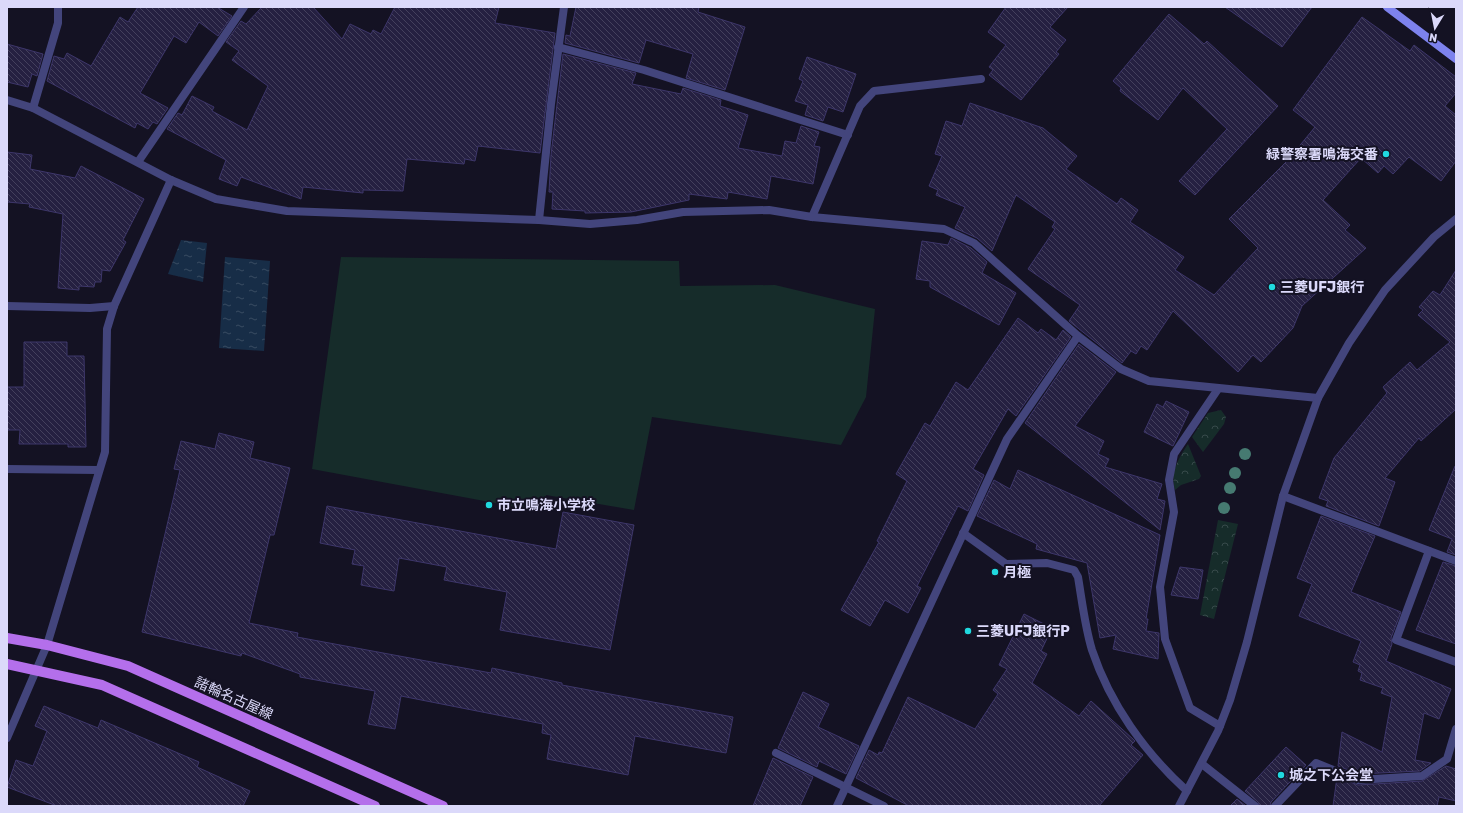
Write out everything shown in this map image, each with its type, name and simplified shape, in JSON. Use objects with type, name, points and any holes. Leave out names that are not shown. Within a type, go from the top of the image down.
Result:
[{"type":"main road","points":[[1386,7],[1456,60]]},
{"type":"main road","name":"諸輪名古屋線","points":[[7,638],[47,645],[128,666],[443,806]]},
{"type":"main road","points":[[7,664],[102,685],[375,806]]},
{"type":"street","points":[[33,108],[58,23],[58,7]]},
{"type":"street","points":[[138,162],[244,7]]},
{"type":"street","points":[[539,220],[558,47],[564,7]]},
{"type":"street","points":[[558,47],[644,70],[848,135]]},
{"type":"street","points":[[812,217],[860,106],[874,91],[981,79]]},
{"type":"street","points":[[7,100],[33,108],[171,180],[216,199],[287,210],[539,220],[590,224],[637,220],[683,212],[769,210],[812,217],[944,229],[974,243],[1078,336],[1121,369],[1149,381],[1318,398]]},
{"type":"street","points":[[7,738],[47,645],[98,470],[105,452],[107,329],[114,306],[171,180]]},
{"type":"street","points":[[1179,806],[1202,764],[1220,726],[1230,700],[1247,642],[1283,496],[1318,398],[1349,343],[1385,290],[1434,237],[1456,219]]},
{"type":"street","points":[[7,306],[90,308],[114,306]]},
{"type":"street","points":[[837,806],[1007,439],[1078,336]]},
{"type":"street","points":[[1218,389],[1174,454],[1169,480],[1174,512],[1160,587],[1160,598],[1165,639],[1190,708],[1220,726]]},
{"type":"street","points":[[7,469],[98,470]]},
{"type":"street","points":[[1283,496],[1456,562]]},
{"type":"street","points":[[963,533],[1006,564],[1047,563],[1074,570],[1078,577],[1092,648],[1108,687],[1123,715],[1140,739],[1167,772],[1187,791]]},
{"type":"street","points":[[1429,551],[1396,640],[1456,662]]},
{"type":"street","points":[[1275,806],[1316,763],[1358,780],[1422,776],[1447,759],[1456,729]]},
{"type":"street","points":[[776,753],[884,806]]},
{"type":"street","points":[[1202,764],[1255,806]]},
{"type":"green space","points":[[341,257],[679,261],[680,286],[775,285],[875,309],[866,397],[841,445],[652,417],[634,510],[546,495],[543,512],[312,469]]},
{"type":"green space","points":[[1221,410],[1226,417],[1224,424],[1203,452],[1192,437],[1208,413]]},
{"type":"green space","points":[[1188,444],[1201,476],[1199,479],[1181,485],[1175,490],[1174,472],[1181,455]]},
{"type":"green space","points":[[1218,520],[1238,524],[1214,619],[1200,615]]},
{"type":"water","points":[[181,240],[207,243],[203,282],[168,274]]},
{"type":"water","points":[[225,257],[270,261],[264,351],[219,348]]},
{"type":"building","points":[[138,7],[217,7],[232,16],[218,36],[199,22],[186,43],[174,36],[140,93],[168,108],[157,124],[153,122],[148,129],[137,123],[135,128],[47,81],[54,56],[64,59],[67,53],[91,66],[120,17],[128,22]]},
{"type":"building","points":[[262,7],[313,7],[342,39],[350,24],[371,34],[373,30],[381,34],[395,7],[499,7],[495,23],[555,33],[540,153],[478,146],[475,161],[465,159],[464,164],[407,159],[403,191],[363,190],[363,193],[303,187],[301,199],[241,177],[237,186],[219,179],[226,160],[167,129],[178,113],[182,115],[192,96],[214,107],[212,111],[247,130],[268,86],[232,60],[239,51],[226,42],[241,21],[246,24]]},
{"type":"building","points":[[576,7],[699,7],[698,12],[745,27],[725,90],[686,78],[693,54],[646,40],[639,63],[565,43],[566,35],[570,36]]},
{"type":"building","points":[[1006,7],[1068,7],[1050,27],[1066,40],[1056,52],[1059,54],[1021,100],[989,75],[993,70],[989,67],[1006,45],[988,32]]},
{"type":"building","points":[[1225,7],[1312,7],[1282,47]]},
{"type":"building","points":[[1169,14],[1204,44],[1207,41],[1278,106],[1195,195],[1179,181],[1227,129],[1183,88],[1158,120],[1120,91],[1121,88],[1113,81]]},
{"type":"building","points":[[1362,17],[1410,51],[1414,45],[1456,77],[1456,93],[1445,106],[1456,115],[1456,161],[1441,181],[1409,157],[1393,174],[1384,166],[1378,173],[1361,158],[1323,200],[1350,225],[1345,230],[1366,248],[1302,306],[1293,328],[1261,362],[1253,355],[1238,372],[1173,311],[1147,350],[1141,346],[1136,354],[1131,351],[1122,363],[1069,321],[1080,305],[1028,269],[1055,229],[1052,227],[1055,222],[1016,195],[992,251],[977,238],[955,228],[965,207],[936,195],[938,190],[929,186],[942,156],[935,154],[946,121],[962,126],[970,103],[1043,128],[1077,156],[1066,169],[1117,204],[1121,198],[1138,210],[1130,222],[1184,257],[1175,270],[1214,295],[1258,248],[1229,219],[1287,161],[1315,127],[1293,110]]},
{"type":"building","points":[[7,44],[43,54],[37,76],[32,74],[28,87],[7,82]]},
{"type":"building","points":[[563,54],[636,73],[632,84],[681,94],[683,88],[721,100],[720,106],[748,115],[738,148],[782,156],[785,141],[796,143],[801,126],[819,132],[814,146],[820,147],[813,184],[771,176],[767,199],[728,192],[727,199],[689,194],[689,200],[631,212],[585,213],[585,211],[552,209],[553,192],[549,192],[551,155]]},
{"type":"building","points":[[807,57],[856,74],[843,112],[828,107],[823,121],[805,115],[808,105],[795,101],[803,81],[799,79]]},
{"type":"building","points":[[7,152],[32,155],[30,169],[75,178],[81,166],[144,199],[123,240],[126,242],[110,271],[102,270],[101,282],[95,282],[94,287],[79,286],[79,290],[58,288],[63,214],[29,207],[30,204],[7,202]]},
{"type":"building","points":[[951,238],[971,248],[987,262],[982,273],[1016,293],[999,325],[930,287],[930,281],[916,279],[922,241],[948,245]]},
{"type":"building","points":[[1456,270],[1456,409],[1421,441],[1419,438],[1385,478],[1395,482],[1379,526],[1326,506],[1328,501],[1319,498],[1334,458],[1387,393],[1383,387],[1410,362],[1417,370],[1450,342],[1418,315],[1423,310],[1419,307],[1433,291],[1440,295]]},
{"type":"building","points":[[1018,318],[1038,333],[1041,329],[1056,340],[1063,330],[1071,337],[1016,416],[1008,409],[973,469],[984,475],[968,511],[958,506],[917,586],[921,588],[908,613],[885,600],[870,626],[841,610],[879,542],[877,541],[907,481],[896,474],[925,423],[930,426],[956,382],[968,390]]},
{"type":"building","points":[[24,342],[67,342],[67,356],[84,356],[86,447],[68,447],[68,444],[19,444],[20,430],[7,430],[7,387],[24,387]]},
{"type":"building","points":[[1079,344],[1116,372],[1075,426],[1104,441],[1098,454],[1109,459],[1105,467],[1162,484],[1157,499],[1165,501],[1160,530],[1025,423]]},
{"type":"building","points":[[1166,401],[1189,412],[1173,446],[1144,432],[1157,404],[1163,407]]},
{"type":"building","points":[[219,433],[254,442],[250,458],[290,468],[274,535],[270,535],[249,623],[298,633],[297,637],[491,673],[492,668],[562,683],[562,685],[733,717],[726,753],[635,736],[628,775],[547,759],[551,735],[542,733],[543,724],[401,696],[395,729],[368,724],[375,691],[300,677],[300,674],[242,653],[241,656],[142,632],[180,470],[174,469],[181,441],[215,449]]},
{"type":"building","points":[[1455,466],[1456,555],[1447,552],[1452,539],[1429,530]]},
{"type":"building","points":[[1018,470],[1160,535],[1146,619],[1148,619],[1146,631],[1159,633],[1158,659],[1113,649],[1116,635],[1100,638],[1087,563],[1036,549],[1037,544],[977,516],[994,480],[1010,489]]},
{"type":"building","points":[[327,506],[556,549],[563,512],[634,525],[610,650],[500,630],[507,592],[444,580],[447,567],[399,558],[394,591],[361,585],[364,566],[352,564],[355,550],[320,543]]},
{"type":"building","points":[[1321,516],[1375,536],[1351,592],[1401,612],[1391,638],[1392,644],[1386,661],[1451,689],[1439,719],[1424,713],[1415,760],[1431,763],[1420,771],[1359,774],[1338,766],[1342,732],[1382,752],[1392,697],[1381,693],[1383,688],[1360,680],[1362,673],[1358,671],[1360,665],[1353,662],[1361,641],[1299,616],[1312,584],[1297,578]]},
{"type":"building","points":[[1443,562],[1456,566],[1456,644],[1416,630]]},
{"type":"building","points":[[1180,567],[1203,570],[1198,599],[1171,595]]},
{"type":"building","points":[[1024,614],[1052,628],[1041,651],[1047,654],[1032,683],[1079,716],[1091,701],[1135,741],[1131,745],[1143,755],[1099,806],[909,806],[856,778],[869,750],[878,755],[879,752],[882,753],[908,697],[975,729],[998,694],[993,690],[1007,669],[999,665]]},
{"type":"building","points":[[803,692],[829,704],[818,727],[859,746],[846,774],[819,761],[817,767],[778,748]]},
{"type":"building","points":[[44,706],[98,728],[101,720],[199,762],[197,767],[250,791],[243,806],[57,806],[7,787],[16,760],[33,766],[47,731],[35,726]]},
{"type":"building","points":[[1286,747],[1306,765],[1271,802],[1270,806],[1260,806],[1258,802],[1245,791]]},
{"type":"building","points":[[773,758],[813,777],[800,806],[753,806]]},
{"type":"building","points":[[1446,766],[1456,769],[1456,801],[1439,797],[1437,806],[1333,806],[1337,777],[1358,785],[1422,781]]},
{"type":"building","points":[[1237,799],[1246,806],[1230,806]]},
{"type":"place","name":"緑警察署鳴海交番","points":[[1386,154]]},
{"type":"place","name":"三菱UFJ銀行","points":[[1272,287]]},
{"type":"place","name":"市立鳴海小学校","points":[[489,505]]},
{"type":"place","name":"月極","points":[[995,572]]},
{"type":"place","name":"三菱UFJ銀行P","points":[[968,631]]},
{"type":"place","name":"城之下公会堂","points":[[1281,775]]}]
